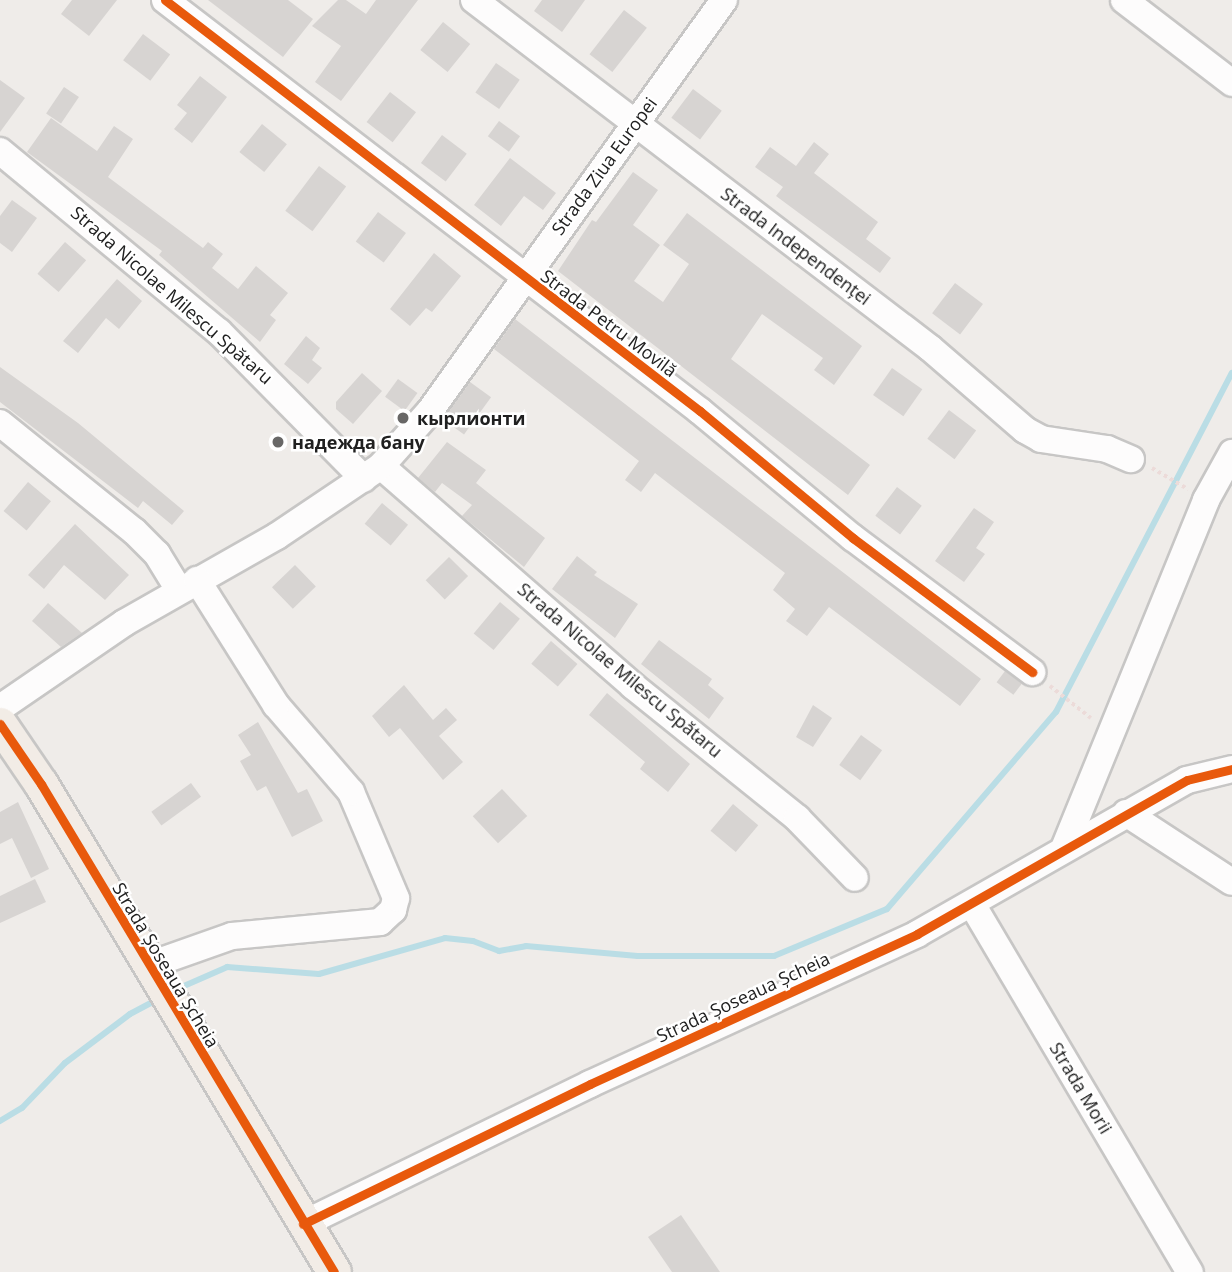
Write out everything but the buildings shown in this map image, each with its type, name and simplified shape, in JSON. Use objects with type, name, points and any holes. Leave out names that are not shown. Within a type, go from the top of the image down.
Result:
[{"type":"main road","name":"Strada Șoseaua Șcheia","points":[[0,724],[27,761],[334,1272]]},
{"type":"street","name":"Strada Petru Movilă","points":[[165,0],[700,411],[853,538],[1042,680]]},
{"type":"street","name":"Strada Independenței","points":[[474,0],[930,348],[1025,429],[1041,439],[1107,449],[1131,459]]},
{"type":"street","name":"Strada Ziua Europei","points":[[0,708],[188,585],[372,472],[430,411],[523,277],[724,0]]},
{"type":"street","points":[[1124,0],[1232,83]]},
{"type":"street","name":"Strada Nicolae Milescu Spătaru","points":[[0,151],[219,332],[372,472],[797,818],[855,878]]},
{"type":"street","points":[[0,423],[134,531],[188,585],[276,705],[351,792],[396,898],[393,910],[380,922],[232,936],[158,983]]},
{"type":"street","points":[[1065,846],[1206,500],[1232,453]]},
{"type":"street","name":"Strada Șoseaua Șcheia","points":[[303,1224],[972,904],[1065,846],[1186,780],[1232,769]]},
{"type":"street","points":[[1126,813],[1232,882]]},
{"type":"street","name":"Strada Morii","points":[[972,904],[1191,1272]]},
{"type":"path","points":[[1162,474],[1187,489]]},
{"type":"path","points":[[1042,680],[1076,706]]},
{"type":"waterway","points":[[177,989],[227,967],[319,974],[445,938],[473,941],[499,951],[526,946],[638,956],[774,956],[887,909],[1056,712],[1232,373]]},
{"type":"waterway","points":[[0,1121],[22,1108],[65,1063],[130,1014],[158,999]]},
{"type":"cycle path","points":[[165,0],[700,411],[853,538],[1032,672]]},
{"type":"cycle path","points":[[0,724],[41,784],[334,1272]]},
{"type":"cycle path","points":[[303,1224],[590,1084],[917,934],[1187,780],[1232,769]]},
{"type":"place","name":"кырлионти","points":[[403,418]]},
{"type":"place","name":"надежда бану","points":[[278,442]]}]
